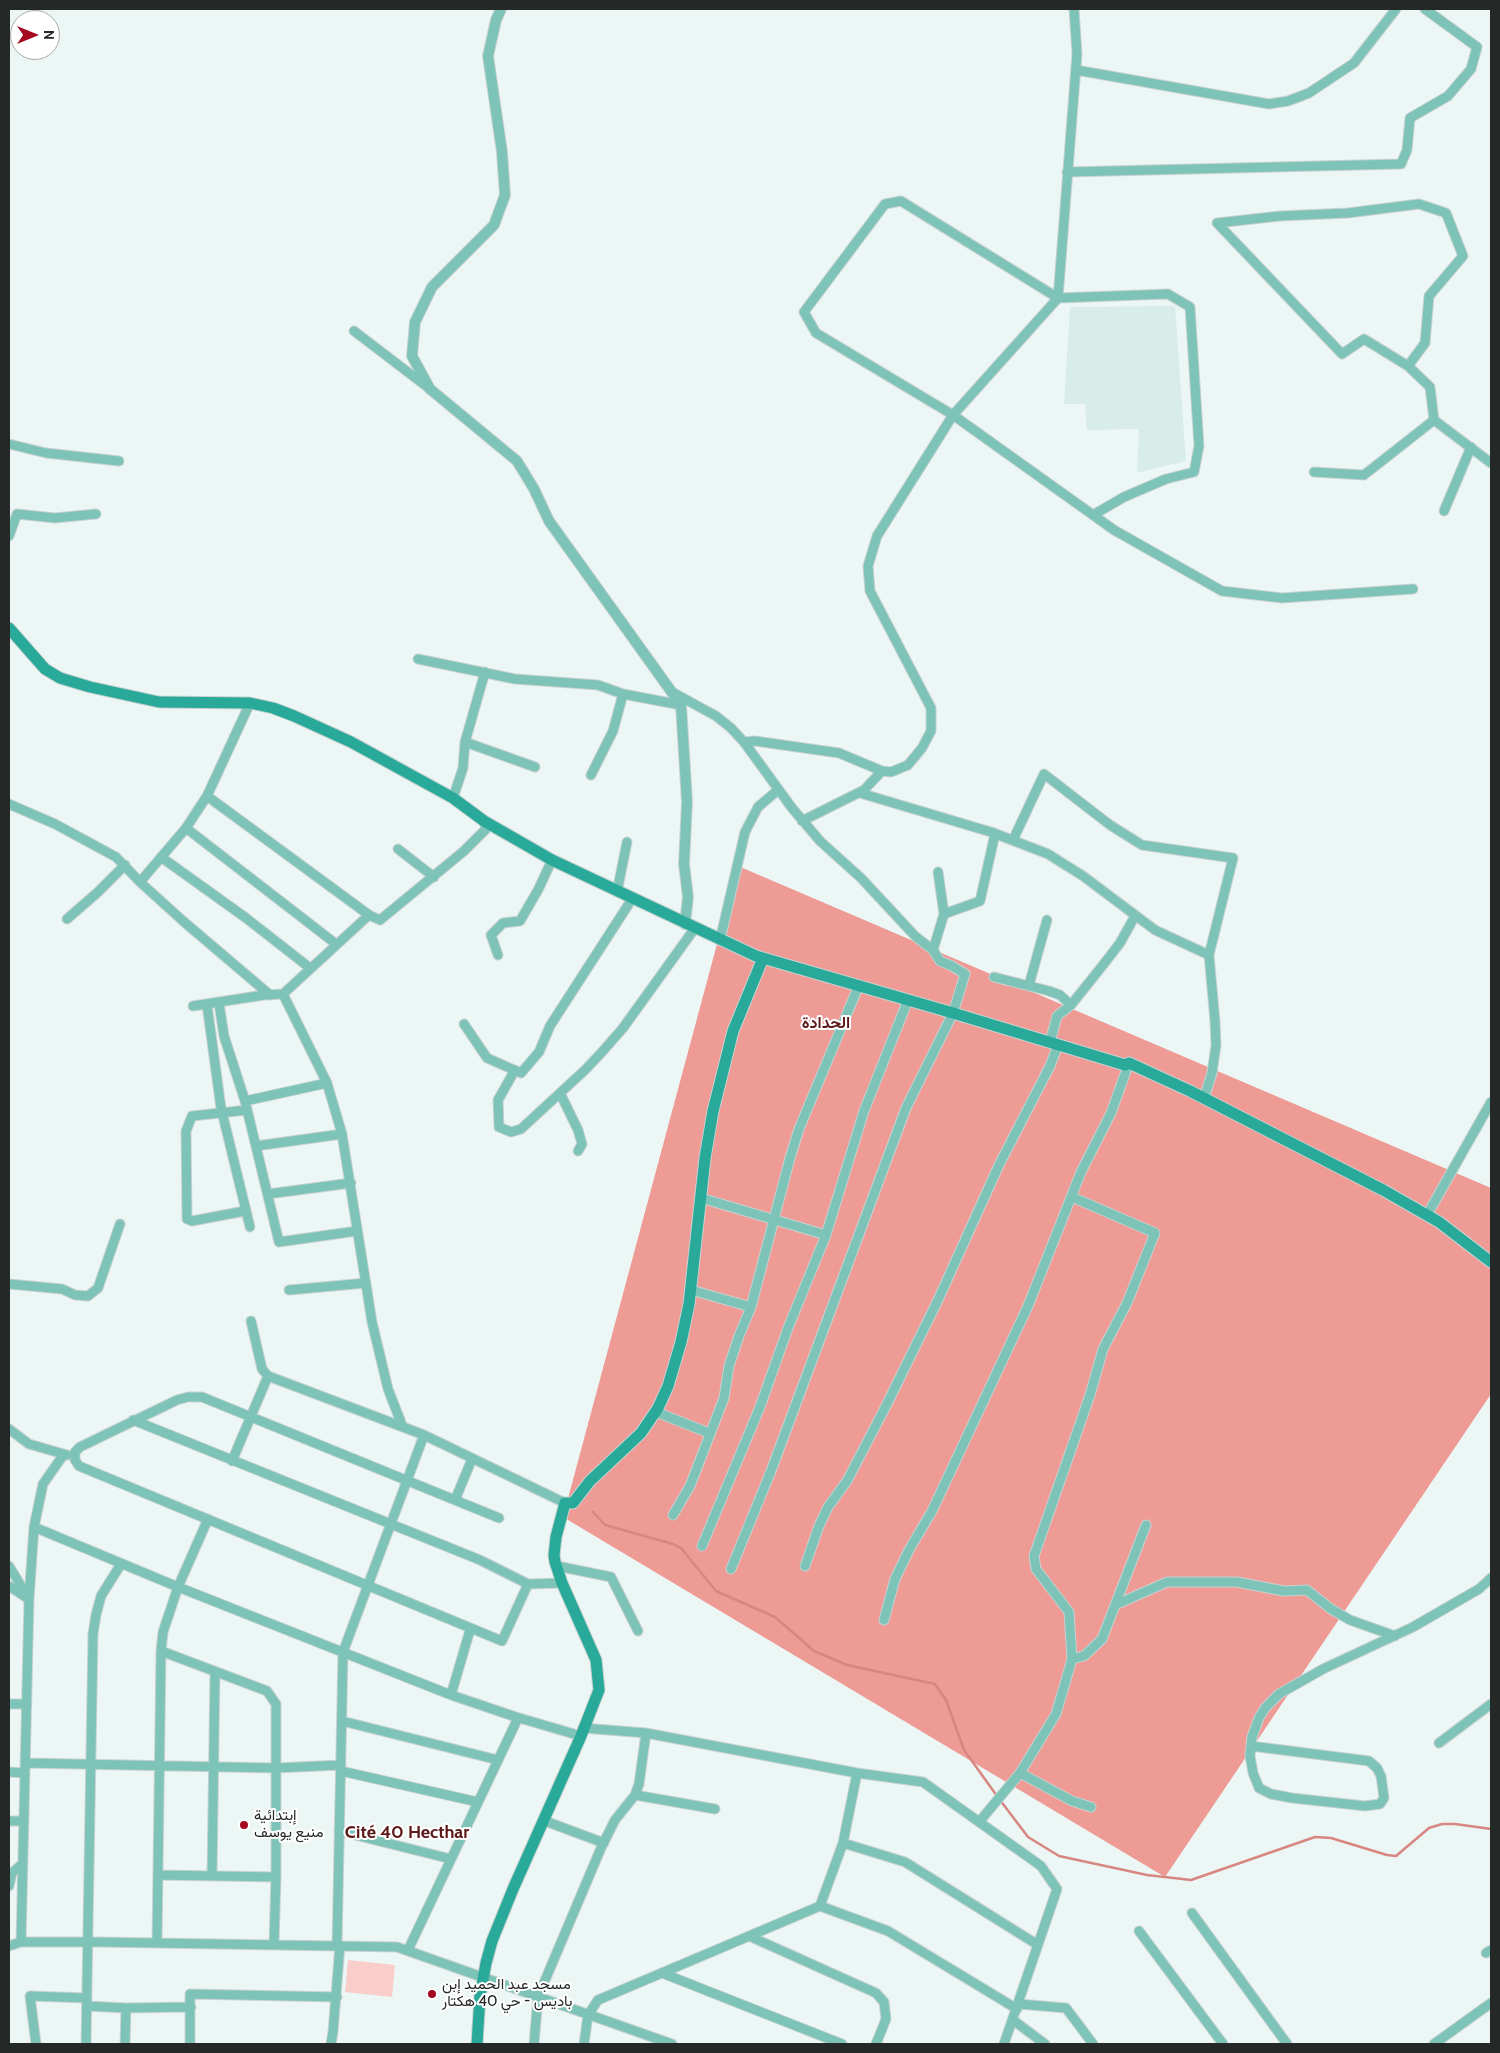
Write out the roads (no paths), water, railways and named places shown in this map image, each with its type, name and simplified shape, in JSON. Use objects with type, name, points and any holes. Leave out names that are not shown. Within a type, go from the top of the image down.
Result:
[{"type":"main road","points":[[9,628],[45,669],[60,678],[75,683],[160,702],[250,703],[283,711],[351,742],[453,798],[484,821],[552,860],[720,940],[763,958],[1125,1065],[1129,1064],[1204,1098],[1375,1186],[1439,1222],[1491,1262]]},
{"type":"main road","points":[[477,2044],[478,2011],[483,1977],[487,1957],[498,1925],[545,1821],[599,1690],[596,1660],[562,1583],[554,1555],[554,1546],[565,1503],[573,1503],[590,1481],[641,1433],[656,1412],[663,1398],[679,1351],[691,1290],[713,1111],[728,1048],[741,1009],[763,958]]},
{"type":"street","points":[[430,389],[412,356],[414,322],[432,287],[494,225],[505,195],[502,152],[488,56],[496,20],[501,9]]},
{"type":"street","points":[[744,742],[756,741],[840,753],[882,771],[891,772],[908,765],[922,748],[931,731],[931,708],[870,591],[868,566],[877,536],[953,415],[1058,298],[1077,54],[1074,9]]},
{"type":"street","points":[[1076,70],[1269,104],[1288,101],[1309,93],[1354,63],[1396,9]]},
{"type":"street","points":[[1068,172],[1401,164],[1407,150],[1410,118],[1448,96],[1471,69],[1477,47],[1425,9]]},
{"type":"street","points":[[1093,515],[1124,497],[1166,479],[1194,472],[1199,446],[1190,308],[1168,294],[1058,298],[901,201],[885,204],[804,312],[816,333],[953,415],[1093,515],[1114,530],[1222,591],[1282,598],[1413,589]]},
{"type":"street","points":[[1408,366],[1425,343],[1429,296],[1463,256],[1446,213],[1419,204],[1348,213],[1280,216],[1217,223],[1342,354],[1364,339],[1408,366],[1430,387],[1434,420],[1491,463]]},
{"type":"street","points":[[354,331],[430,389],[517,461],[534,489],[549,521],[681,706],[688,802],[684,864],[690,926],[623,1028],[585,1070],[521,1129],[511,1132],[499,1127],[498,1100],[515,1070]]},
{"type":"street","points":[[1314,472],[1364,475],[1434,420]]},
{"type":"street","points":[[9,444],[46,453],[119,461]]},
{"type":"street","points":[[1444,511],[1471,448]]},
{"type":"street","points":[[9,536],[17,514],[55,518],[96,514]]},
{"type":"street","points":[[418,659],[515,679],[598,686],[623,694],[681,706]]},
{"type":"street","points":[[453,798],[463,768],[465,742],[485,672]]},
{"type":"street","points":[[672,692],[716,716],[744,742],[778,790],[820,841],[861,878],[915,936],[933,950],[940,961],[965,974],[953,1013],[906,1108],[772,1471],[731,1569]]},
{"type":"street","points":[[591,775],[613,731],[623,694]]},
{"type":"street","points":[[140,882],[186,828],[207,796],[250,703]]},
{"type":"street","points":[[465,742],[535,767]]},
{"type":"street","points":[[802,821],[864,790],[882,771]]},
{"type":"street","points":[[1013,840],[1044,774],[1110,825],[1142,845],[1233,858],[1209,955],[1216,1045],[1212,1073],[1204,1098]]},
{"type":"street","points":[[720,940],[745,832],[758,807],[778,790]]},
{"type":"street","points":[[860,792],[1013,840],[1061,861],[1162,934],[1209,955]]},
{"type":"street","points":[[207,796],[369,915],[380,920],[464,851],[486,829],[484,821]]},
{"type":"street","points":[[9,804],[55,824],[116,857],[140,882],[270,995]]},
{"type":"street","points":[[186,828],[336,944]]},
{"type":"street","points":[[944,914],[980,901],[995,834]]},
{"type":"street","points":[[617,892],[627,842]]},
{"type":"street","points":[[398,849],[434,877]]},
{"type":"street","points":[[161,857],[246,918],[310,968]]},
{"type":"street","points":[[498,955],[491,935],[503,923],[520,921],[538,890],[552,860]]},
{"type":"street","points":[[67,919],[125,865]]},
{"type":"street","points":[[933,950],[944,914],[938,872]]},
{"type":"street","points":[[464,1024],[487,1058],[521,1073],[539,1052],[550,1026],[632,899]]},
{"type":"street","points":[[193,1006],[283,994],[369,915]]},
{"type":"street","points":[[805,1566],[828,1507],[846,1481],[887,1404],[938,1300],[999,1165],[1050,1066],[1057,1016],[1071,1005],[1120,943],[1135,916]]},
{"type":"street","points":[[1030,985],[1047,920]]},
{"type":"street","points":[[994,977],[1030,985],[1060,995],[1071,1005]]},
{"type":"street","points":[[673,1515],[690,1486],[724,1398],[729,1366],[751,1307],[773,1218],[799,1129],[859,985]]},
{"type":"street","points":[[283,994],[328,1083],[342,1134],[372,1322],[388,1389],[402,1425]]},
{"type":"street","points":[[702,1546],[753,1424],[788,1328],[826,1235],[864,1111],[908,1000]]},
{"type":"street","points":[[220,1002],[224,1036],[246,1106],[279,1242],[357,1231]]},
{"type":"street","points":[[207,1005],[222,1112],[250,1227]]},
{"type":"street","points":[[884,1620],[895,1579],[909,1550],[932,1511],[1028,1306],[1081,1172],[1111,1113],[1129,1064]]},
{"type":"street","points":[[246,1211],[192,1222],[187,1220],[186,1131],[192,1116],[222,1112],[328,1083]]},
{"type":"street","points":[[560,1093],[578,1130],[582,1144],[578,1151]]},
{"type":"street","points":[[1427,1215],[1491,1102]]},
{"type":"street","points":[[256,1146],[342,1134]]},
{"type":"street","points":[[268,1194],[351,1183]]},
{"type":"street","points":[[978,1822],[1020,1773],[1056,1714],[1072,1659],[1069,1612],[1036,1569],[1034,1556],[1090,1395],[1103,1349],[1127,1303],[1155,1233],[1072,1197]]},
{"type":"street","points":[[701,1198],[826,1235]]},
{"type":"street","points":[[9,1284],[62,1289],[75,1295],[88,1296],[98,1288],[120,1224]]},
{"type":"street","points":[[290,1290],[366,1283]]},
{"type":"street","points":[[691,1290],[751,1307]]},
{"type":"street","points":[[251,1321],[262,1369],[268,1376],[402,1425],[565,1503]]},
{"type":"street","points":[[232,1461],[268,1376]]},
{"type":"street","points":[[499,1518],[202,1397],[193,1396],[177,1400],[133,1420],[76,1450],[75,1457],[79,1466],[369,1586],[470,1630],[502,1641],[528,1584]]},
{"type":"street","points":[[656,1412],[710,1433]]},
{"type":"street","points":[[133,1420],[480,1560],[528,1584],[562,1583]]},
{"type":"street","points":[[9,1429],[29,1444],[75,1457]]},
{"type":"street","points":[[331,2044],[337,1997],[339,1945],[339,1831],[343,1652],[424,1435]]},
{"type":"street","points":[[21,1942],[29,1599],[34,1527],[42,1484],[64,1454]]},
{"type":"street","points":[[455,1500],[472,1459]]},
{"type":"street","points":[[158,1942],[162,1651],[164,1630],[178,1588],[208,1519]]},
{"type":"street","points":[[1072,1659],[1084,1656],[1102,1639],[1146,1525]]},
{"type":"street","points":[[34,1527],[178,1588],[451,1695],[518,1718],[582,1732],[646,1733],[857,1773],[923,1782],[1041,1866],[1057,1889],[1004,2044]]},
{"type":"street","points":[[86,2044],[93,1634],[96,1615],[104,1590],[121,1564]]},
{"type":"street","points":[[9,1566],[29,1599]]},
{"type":"street","points":[[557,1566],[612,1577],[638,1631]]},
{"type":"street","points":[[1251,1746],[1369,1761],[1377,1768],[1381,1776],[1382,1802],[1378,1805],[1365,1806],[1292,1798],[1266,1792],[1259,1788],[1255,1781],[1251,1764],[1251,1746],[1257,1723],[1264,1708],[1271,1700],[1322,1669],[1395,1636],[1478,1588],[1491,1578]]},
{"type":"street","points":[[1115,1605],[1167,1582],[1237,1582],[1284,1591],[1307,1590],[1331,1609],[1350,1620],[1395,1636]]},
{"type":"street","points":[[9,1586],[29,1599]]},
{"type":"street","points":[[451,1695],[470,1630]]},
{"type":"street","points":[[162,1651],[267,1691],[276,1704],[274,1944]]},
{"type":"street","points":[[212,1876],[215,1672]]},
{"type":"street","points":[[9,1704],[28,1704]]},
{"type":"street","points":[[1440,1744],[1491,1704]]},
{"type":"street","points":[[408,1950],[518,1718]]},
{"type":"street","points":[[342,1721],[498,1760]]},
{"type":"street","points":[[534,2044],[538,1997],[604,1842],[615,1820],[635,1796],[639,1784],[646,1733]]},
{"type":"street","points":[[26,1763],[341,1768],[478,1802]]},
{"type":"street","points":[[9,1772],[25,1773]]},
{"type":"street","points":[[820,1906],[843,1844],[857,1773]]},
{"type":"street","points":[[1020,1773],[1072,1801],[1091,1807]]},
{"type":"street","points":[[635,1796],[715,1809]]},
{"type":"street","points":[[9,1821],[24,1821]]},
{"type":"street","points":[[545,1821],[604,1842]]},
{"type":"street","points":[[339,1831],[451,1859]]},
{"type":"street","points":[[843,1844],[904,1862],[1038,1945]]},
{"type":"street","points":[[9,1886],[10,1873],[22,1864]]},
{"type":"street","points":[[158,1875],[276,1877]]},
{"type":"street","points":[[584,2044],[588,2015],[598,2000],[820,1906],[888,1931],[1018,2007],[1066,2008],[1093,2044]]},
{"type":"street","points":[[1192,1913],[1287,2044]]},
{"type":"street","points":[[1140,1931],[1223,2044]]},
{"type":"street","points":[[749,1936],[876,1993],[884,2002],[886,2019],[876,2044]]},
{"type":"street","points":[[9,1946],[21,1942],[158,1942],[398,1947],[672,2044]]},
{"type":"street","points":[[662,1973],[842,2044]]},
{"type":"street","points":[[190,2044],[190,1994],[337,1997]]},
{"type":"street","points":[[36,2044],[30,1996],[126,2008],[191,2007]]},
{"type":"street","points":[[1434,2044],[1491,2003]]},
{"type":"street","points":[[125,2044],[126,2008]]},
{"type":"street","points":[[1013,2020],[1045,2044]]},
{"type":"waterway","points":[[593,1512],[605,1525],[673,1544],[681,1548],[716,1591],[775,1617],[814,1651],[847,1665],[935,1684],[946,1700],[964,1750],[997,1796]]},
{"type":"waterway","points":[[1000,1800],[1028,1837],[1059,1856],[1147,1875],[1191,1880],[1315,1837],[1331,1838],[1396,1856],[1429,1828],[1442,1824],[1491,1829]]},
{"type":"place","name":"إبتدائية منيع يوسف","points":[[244,1825]]},
{"type":"place","name":"مسجد عبد الحميد إبن باديس - حي 40 هكتار","points":[[432,1994]]},
{"type":"district","name":"الحدادة","points":[[826,1023]]},
{"type":"district","name":"Cité 40 Hecthar","points":[[407,1833]]}]
